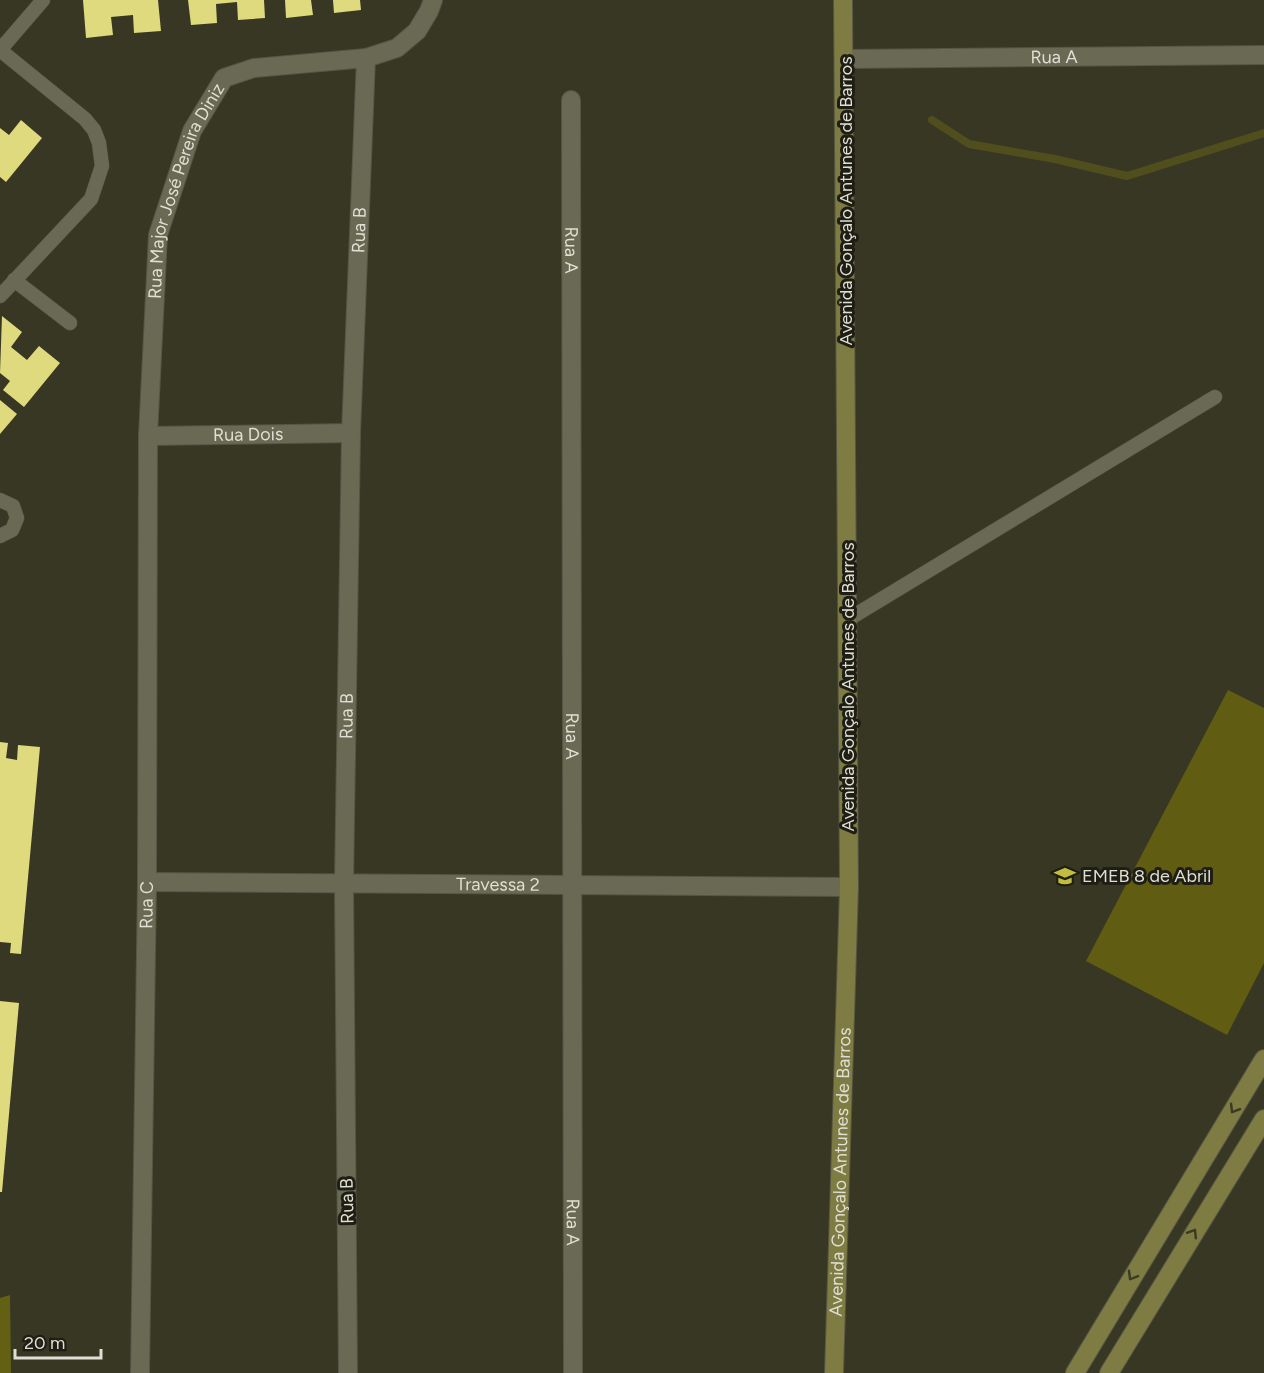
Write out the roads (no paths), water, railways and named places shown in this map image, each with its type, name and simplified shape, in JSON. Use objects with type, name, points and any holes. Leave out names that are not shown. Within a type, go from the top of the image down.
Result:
[{"type":"main road","name":"Avenida Gonçalo Antunes de Barros","points":[[834,1373],[849,887],[846,59],[843,0]]},
{"type":"main road","points":[[1075,1373],[1264,1059]]},
{"type":"main road","points":[[1109,1373],[1264,1119]]},
{"type":"street","name":"Rua Major José Pereira Diniz","points":[[148,436],[158,236],[192,131],[224,78],[254,68],[366,58],[397,48],[417,31],[433,0]]},
{"type":"street","name":"Rua A","points":[[846,59],[1264,55]]},
{"type":"street","name":"Rua B","points":[[348,1373],[344,883],[351,433],[366,58]]},
{"type":"street","name":"Rua A","points":[[571,100],[573,1373]]},
{"type":"street","name":"Rua Dois","points":[[148,436],[351,433]]},
{"type":"street","name":"Rua C","points":[[140,1373],[147,882],[148,436]]},
{"type":"street","name":"Travessa 2","points":[[147,882],[849,887]]},
{"type":"lane","points":[[0,296],[91,200],[102,166],[99,143],[94,130],[85,119],[0,50],[43,0]]},
{"type":"lane","points":[[14,280],[70,323]]},
{"type":"lane","points":[[847,620],[1215,397]]},
{"type":"lane","points":[[0,500],[13,506],[17,518],[12,530],[0,536]]},
{"type":"waterway","points":[[932,120],[969,144],[1055,159],[1127,176],[1264,133]]},
{"type":"place","name":"EMEB 8 de Abril","points":[[1065,876]]}]
